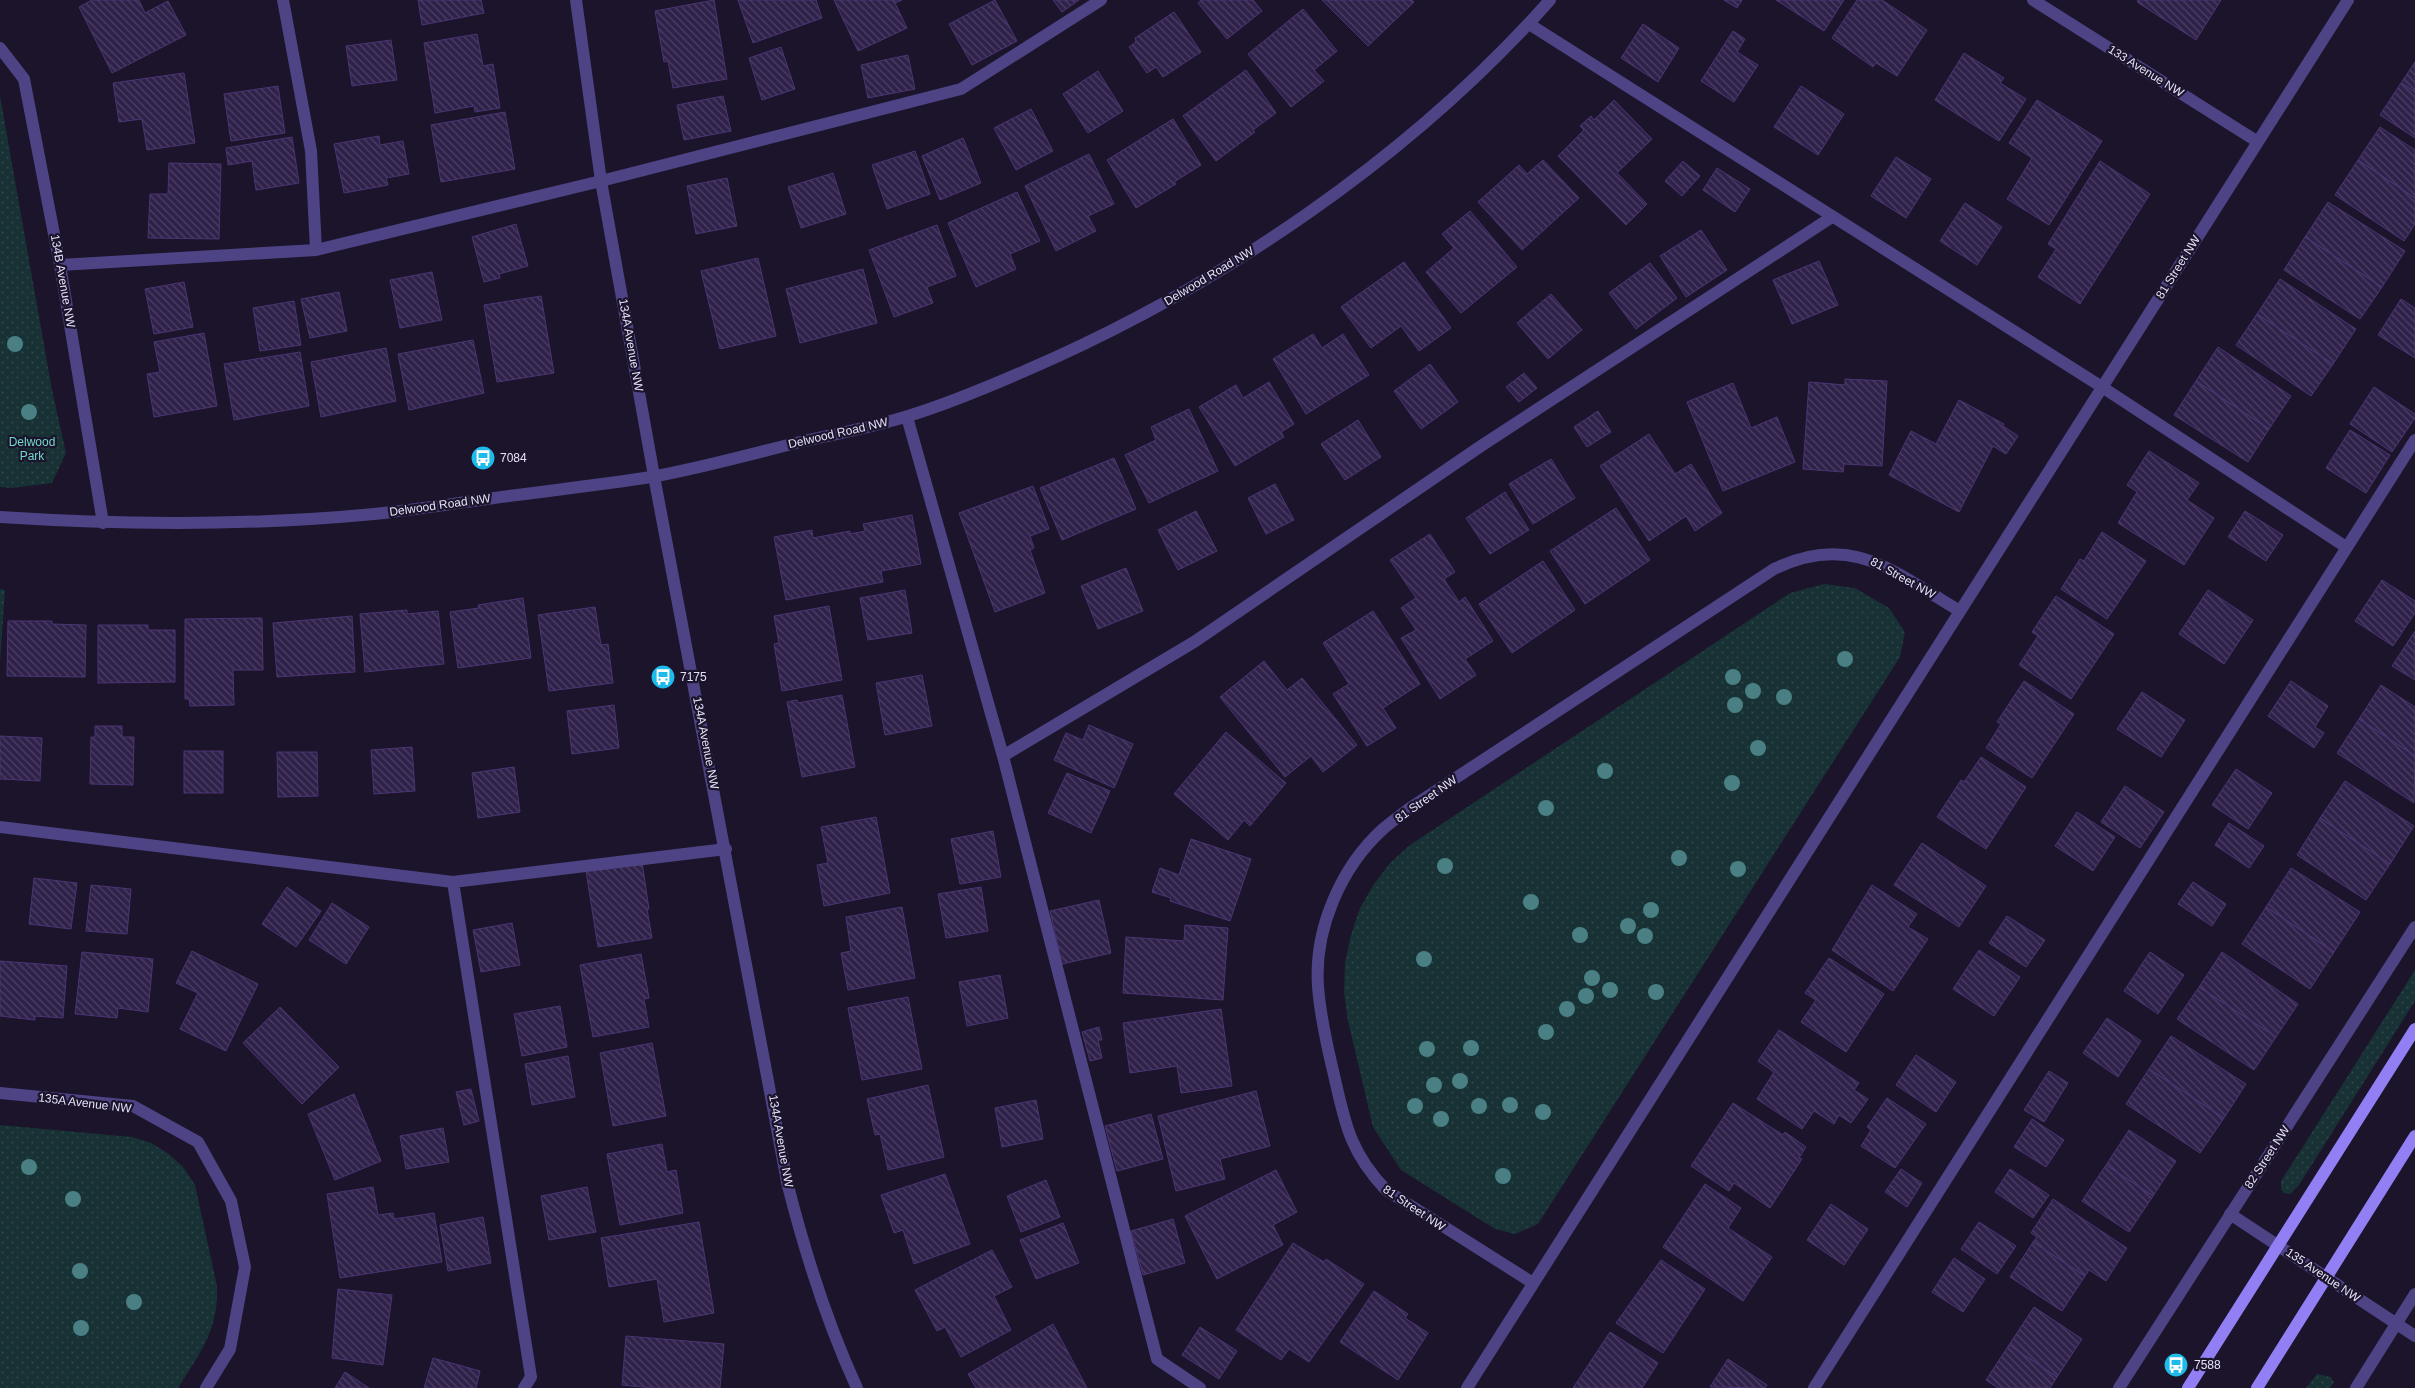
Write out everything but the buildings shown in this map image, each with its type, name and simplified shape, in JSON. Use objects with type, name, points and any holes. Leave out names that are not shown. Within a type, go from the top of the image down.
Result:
[{"type":"main road","points":[[2188,1388],[2415,1029]]},
{"type":"main road","points":[[2257,1388],[2415,1136]]},
{"type":"street","points":[[283,0],[310,151],[316,250]]},
{"type":"street","name":"134A Avenue NW","points":[[576,0],[601,181],[654,476],[726,849],[787,1182],[819,1298],[857,1388]]},
{"type":"street","points":[[60,265],[316,250],[601,181],[961,89],[1101,0]]},
{"type":"street","name":"Delwood Road NW","points":[[0,517],[103,523],[235,522],[373,514],[654,476],[907,417],[990,386],[1070,351],[1150,311],[1226,267],[1307,214],[1385,155],[1459,91],[1529,24],[1550,0]]},
{"type":"street","name":"133 Avenue NW","points":[[2033,0],[2258,142]]},
{"type":"street","name":"81 Street NW","points":[[1467,1388],[2348,0]]},
{"type":"street","points":[[1529,24],[2102,387],[2346,547]]},
{"type":"street","name":"134B Avenue NW","points":[[0,48],[24,79],[60,265],[103,523]]},
{"type":"street","points":[[1003,756],[1194,642],[1490,441],[1832,217]]},
{"type":"street","points":[[907,417],[1003,756],[1157,1358],[1200,1388]]},
{"type":"street","points":[[1814,1388],[2415,440]]},
{"type":"street","name":"81 Street NW","points":[[1533,1283],[1386,1190],[1368,1172],[1348,1134],[1328,1051],[1318,984],[1320,950],[1328,916],[1340,885],[1359,856],[1382,830],[1410,808],[1774,569],[1793,560],[1812,554],[1832,552],[1873,560],[1960,611]]},
{"type":"street","points":[[0,827],[453,882],[726,849]]},
{"type":"street","points":[[453,882],[531,1377],[524,1388]]},
{"type":"street","name":"82 Street NW","points":[[2119,1388],[2415,927]]},
{"type":"street","name":"135A Avenue NW","points":[[0,1093],[133,1106],[198,1142],[231,1201],[245,1268],[230,1349],[206,1388]]},
{"type":"street","name":"135 Avenue NW","points":[[2230,1214],[2415,1336]]},
{"type":"street","points":[[2356,1388],[2415,1294]]},
{"type":"green space","name":"Delwood Park","points":[[0,96],[52,390],[66,453],[52,483],[12,488],[0,487]]},
{"type":"green space","points":[[1824,584],[1855,588],[1889,608],[1905,632],[1900,657],[1538,1224],[1515,1234],[1495,1229],[1401,1170],[1373,1127],[1348,1021],[1344,992],[1345,963],[1351,935],[1360,908],[1374,884],[1390,863],[1410,845],[1790,593]]},
{"type":"green space","points":[[0,589],[5,590],[0,663]]},
{"type":"green space","points":[[2415,970],[2415,1001],[2299,1185],[2290,1194],[2284,1193],[2281,1189],[2281,1181]]},
{"type":"green space","points":[[0,1125],[132,1137],[151,1143],[169,1154],[184,1168],[195,1185],[217,1286],[217,1301],[211,1328],[201,1352],[178,1388],[0,1388]]},
{"type":"green space","points":[[2317,1374],[2331,1377],[2334,1382],[2330,1388],[2306,1388]]},
{"type":"place","name":"7084","points":[[483,458]]},
{"type":"place","name":"7175","points":[[663,677]]},
{"type":"place","name":"7588","points":[[2176,1365]]}]
